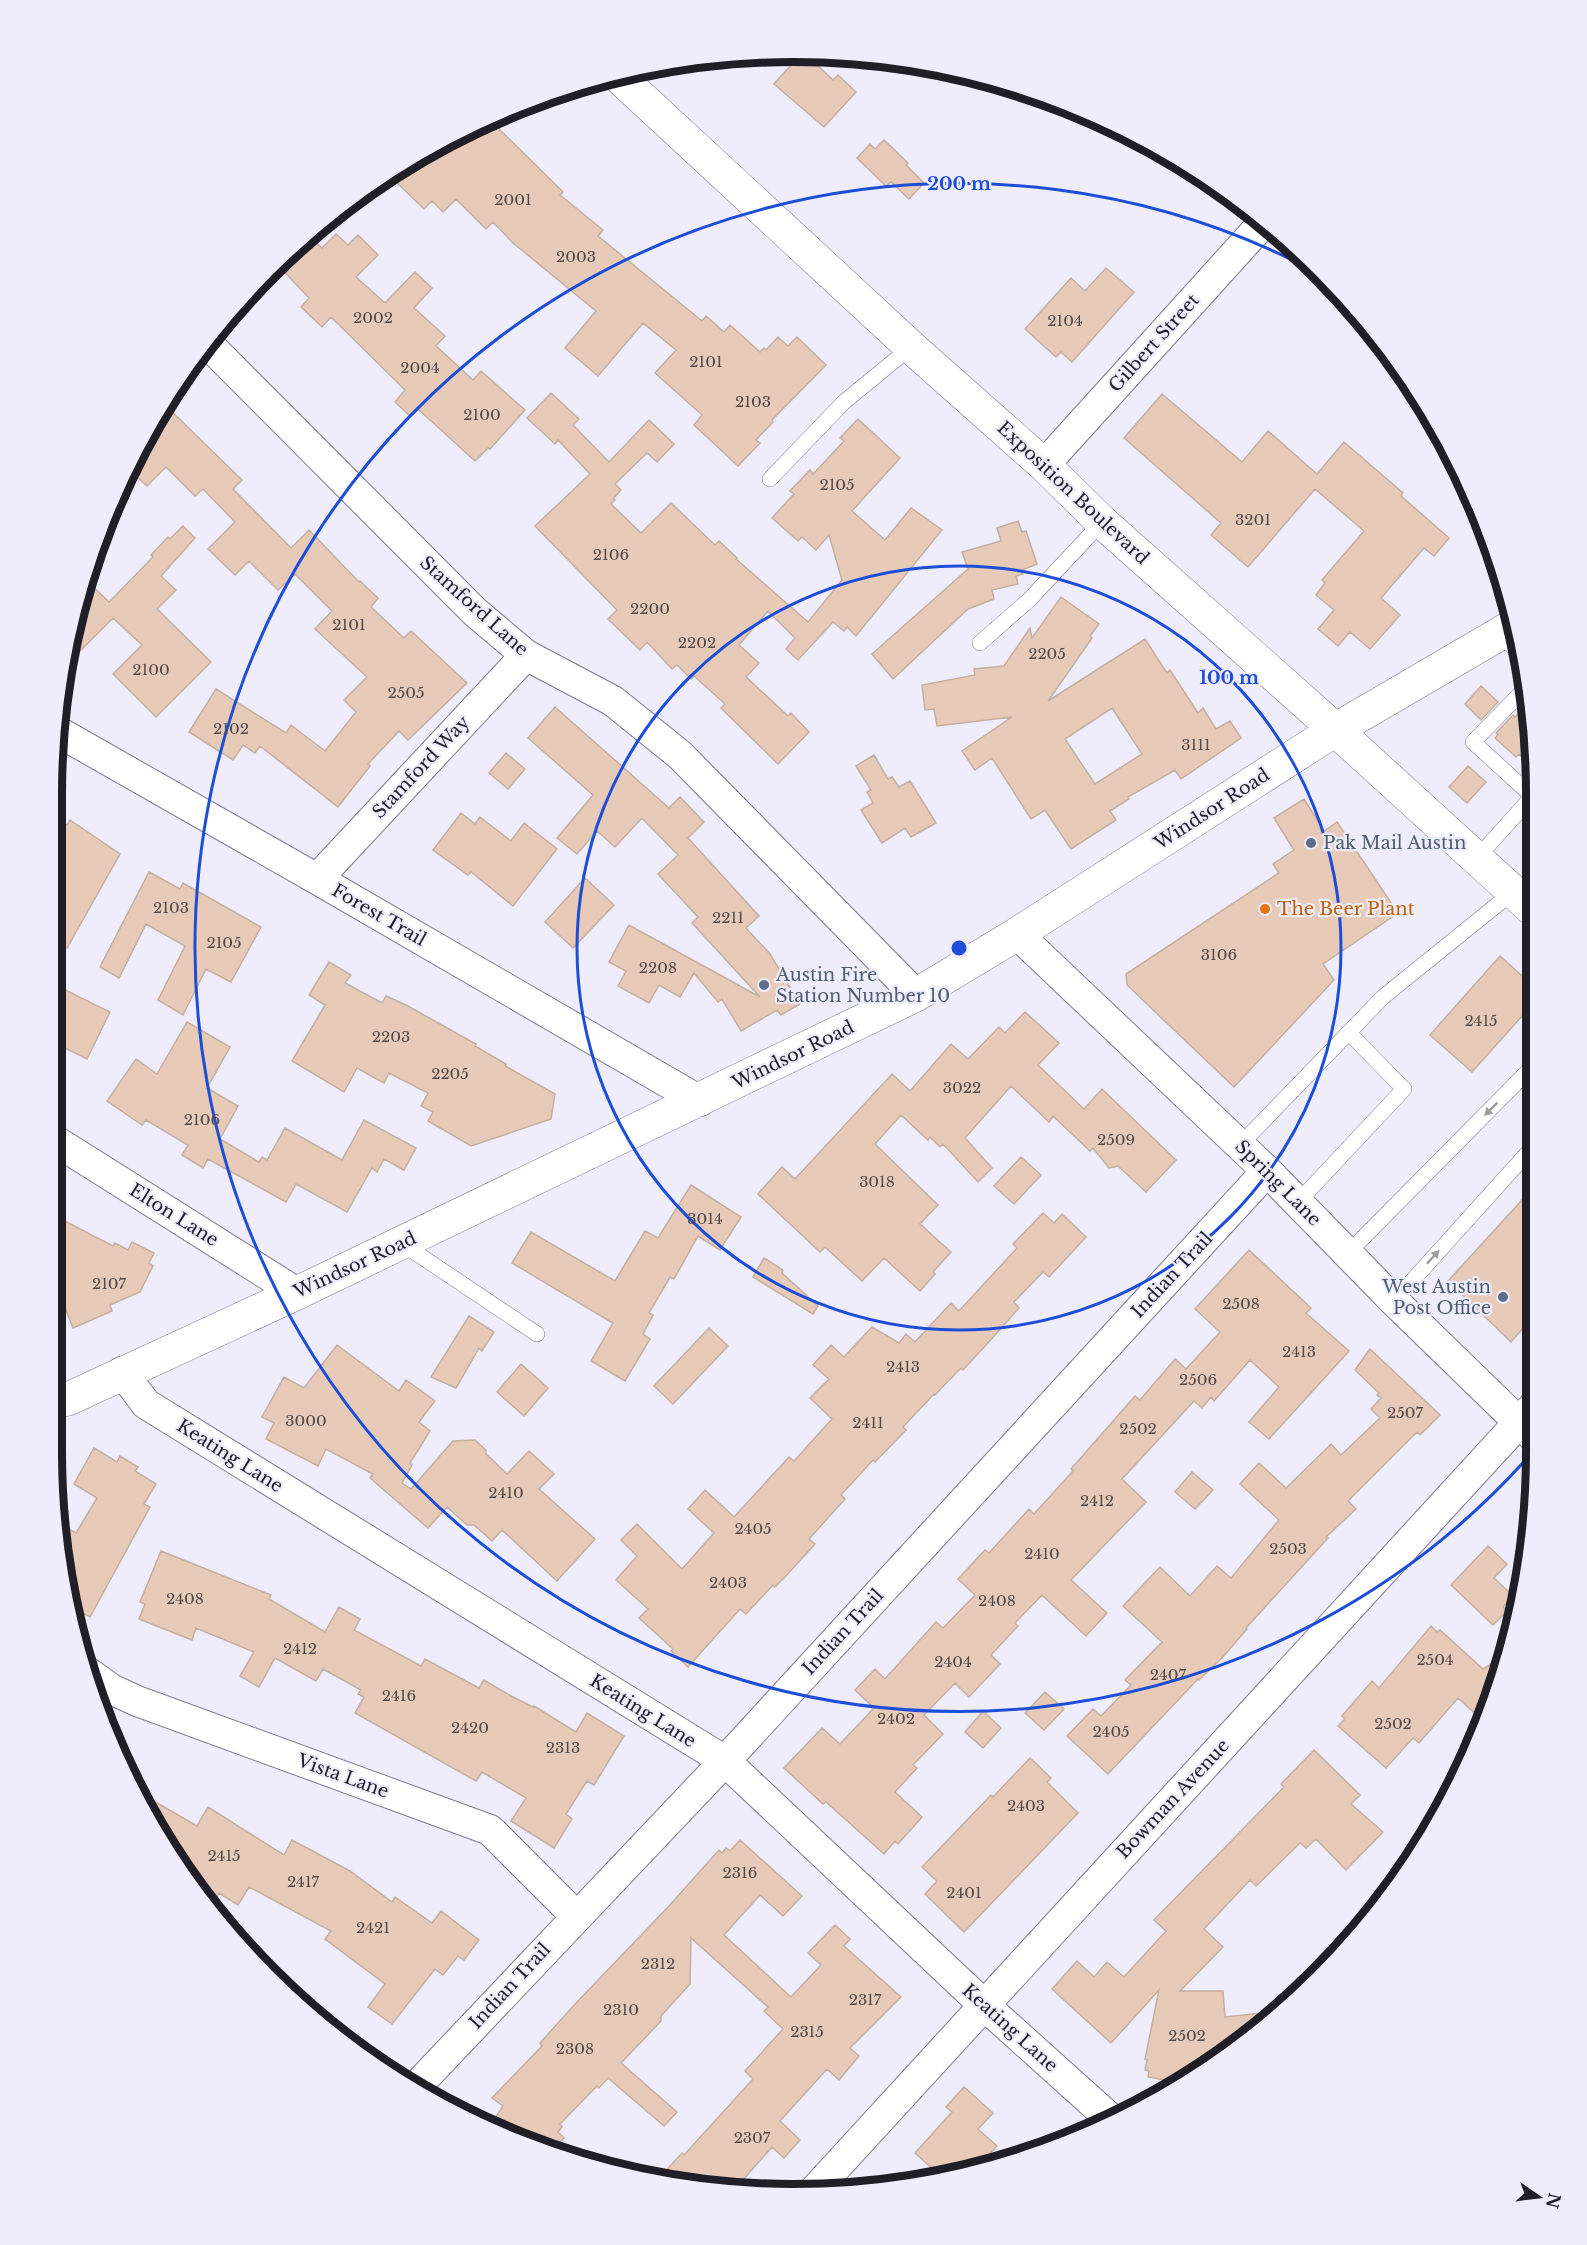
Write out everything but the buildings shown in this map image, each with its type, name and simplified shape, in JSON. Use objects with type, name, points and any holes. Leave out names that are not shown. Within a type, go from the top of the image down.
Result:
[{"type":"street","name":"Exposition Boulevard","points":[[624,82],[911,347],[1044,465],[1102,522],[1522,900]]},
{"type":"street","name":"Gilbert Street","points":[[1044,465],[1258,228]]},
{"type":"street","name":"Stamford Lane","points":[[213,349],[475,612],[526,655],[613,701],[680,755],[916,995]]},
{"type":"street","name":"Windsor Road","points":[[62,1403],[122,1372],[297,1293],[700,1101],[916,995],[1017,934],[1335,730],[1507,630]]},
{"type":"street","name":"Stamford Way","points":[[317,879],[526,655]]},
{"type":"street","name":"Forest Trail","points":[[64,735],[700,1101]]},
{"type":"street","name":"Spring Lane","points":[[1017,934],[1267,1171],[1394,1301],[1526,1419]]},
{"type":"street","name":"Elton Lane","points":[[62,1145],[297,1293]]},
{"type":"street","name":"Indian Trail","points":[[421,2081],[725,1761],[1267,1171]]},
{"type":"street","name":"Keating Lane","points":[[122,1372],[146,1404],[725,1761],[984,2005],[1105,2114]]},
{"type":"street","name":"Bowman Avenue","points":[[821,2183],[984,2005],[1526,1425]]},
{"type":"street","name":"Vista Lane","points":[[98,1679],[111,1689],[137,1701],[490,1830],[576,1916]]},
{"type":"lane","points":[[770,479],[844,402],[911,347]]},
{"type":"lane","points":[[980,643],[1030,599],[1102,522]]},
{"type":"lane","points":[[1519,695],[1473,742],[1526,793]]},
{"type":"lane","points":[[1476,858],[1526,802]]},
{"type":"lane","points":[[1240,1145],[1383,998],[1522,900]]},
{"type":"lane","points":[[1298,1202],[1404,1089],[1348,1033]]},
{"type":"lane","points":[[1348,1253],[1526,1073]]},
{"type":"lane","points":[[1394,1301],[1526,1155]]},
{"type":"lane","points":[[400,1243],[537,1334]]},
{"type":"place","name":"Pak Mail Austin","points":[[1311,843]]},
{"type":"place","name":"The Beer Plant","points":[[1265,909]]},
{"type":"place","name":"Austin Fire Station Number 10","points":[[764,985]]},
{"type":"place","name":"West Austin Post Office","points":[[1503,1297]]}]
